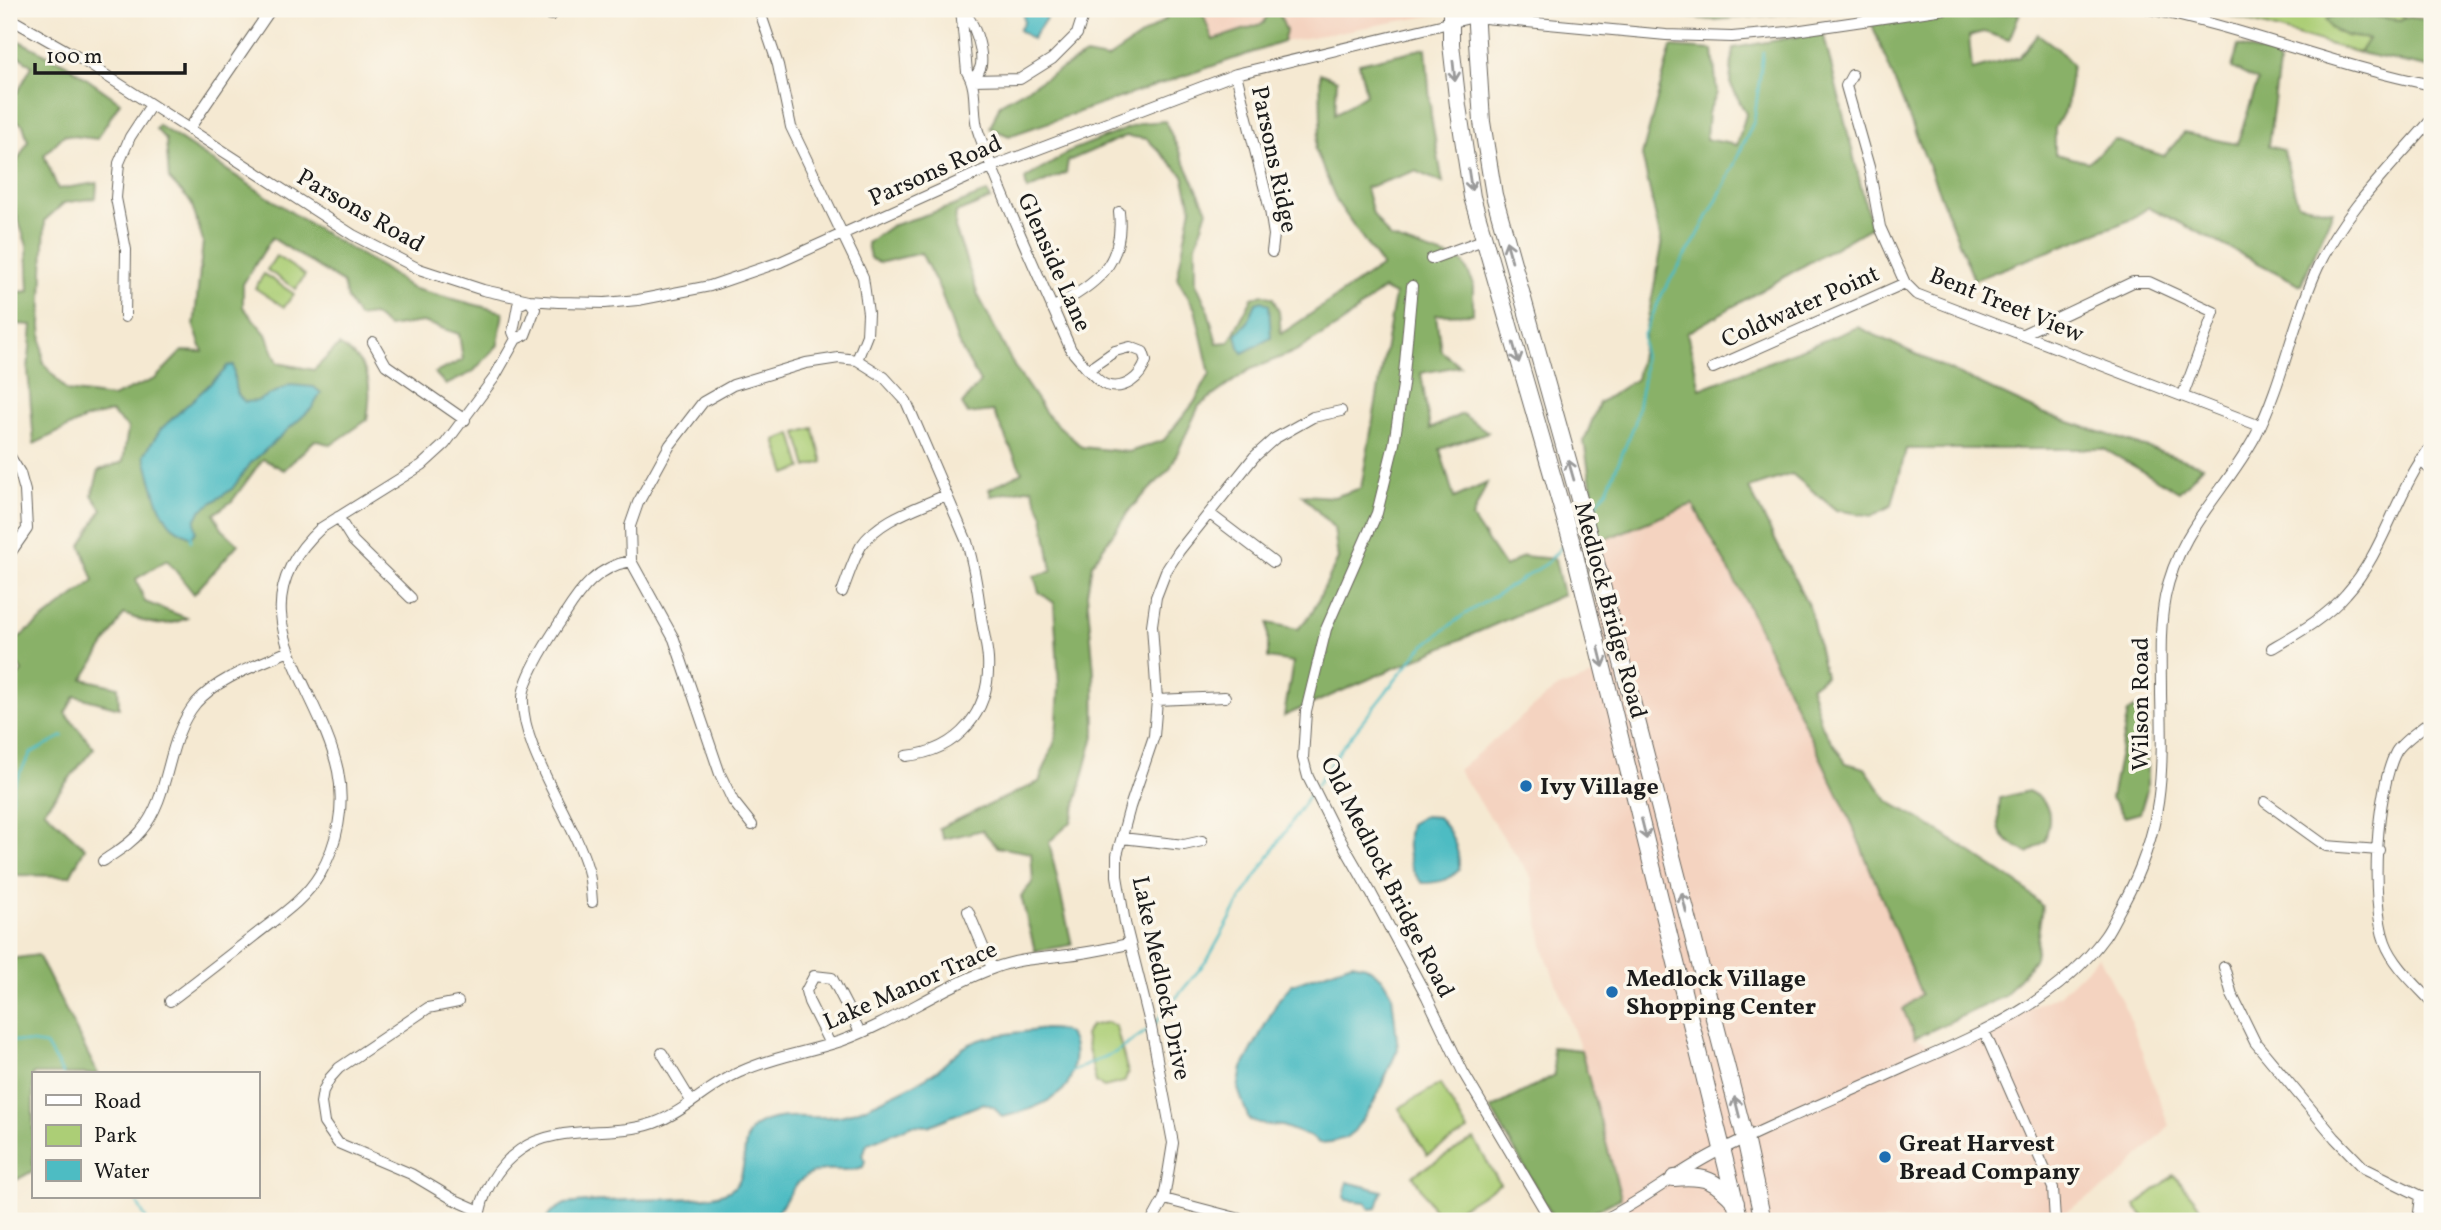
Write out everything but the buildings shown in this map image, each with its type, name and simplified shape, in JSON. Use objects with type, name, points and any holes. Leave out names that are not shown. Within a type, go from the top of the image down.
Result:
[{"type":"highway","name":"Medlock Bridge Road","points":[[1475,13],[1482,122],[1494,195],[1589,535],[1745,1138],[1763,1221]]},
{"type":"highway","name":"Medlock Bridge Road","points":[[1451,15],[1458,106],[1472,197],[1573,547],[1740,1221]]},
{"type":"highway","points":[[1674,1178],[1704,1178],[1720,1185],[1736,1204]]},
{"type":"street","points":[[189,129],[271,9]]},
{"type":"street","points":[[521,9],[552,15]]},
{"type":"street","points":[[759,9],[778,65],[791,127],[863,277],[868,313],[867,335],[857,360]]},
{"type":"street","points":[[972,80],[1020,79],[1052,59],[1077,34],[1084,9]]},
{"type":"street","name":"Parsons Road","points":[[9,18],[76,56],[346,230],[392,256],[460,284],[529,300],[605,303],[679,294],[740,276],[844,235],[991,167],[1236,74],[1451,15],[1475,13],[1666,36],[1722,37],[1788,32],[1944,9]]},
{"type":"street","points":[[2149,9],[2353,67],[2432,85]]},
{"type":"street","name":"Glenside Lane","points":[[961,10],[967,72],[972,80],[977,129],[1071,350],[1088,370],[1104,385],[1121,387],[1141,375],[1146,361],[1143,352],[1130,347],[1115,351],[1088,370]]},
{"type":"street","name":"Parsons Ridge","points":[[1236,74],[1270,210],[1274,235],[1272,252]]},
{"type":"street","name":"Bent Treet View","points":[[1852,75],[1846,86],[1869,167],[1877,216],[1905,283],[1916,294],[2260,426]]},
{"type":"street","points":[[125,317],[125,250],[116,198],[119,163],[130,137],[151,105]]},
{"type":"street","name":"Wilson Road","points":[[1745,1138],[1983,1031],[2050,991],[2074,971],[2105,936],[2139,874],[2153,834],[2162,766],[2161,639],[2166,594],[2174,566],[2185,540],[2254,439],[2308,291],[2332,241],[2365,195],[2432,119]]},
{"type":"street","points":[[1052,308],[1095,283],[1109,264],[1117,251],[1121,230],[1119,212]]},
{"type":"street","points":[[1431,259],[1483,240]]},
{"type":"street","points":[[2022,334],[2133,282],[2149,282],[2214,312],[2183,395]]},
{"type":"street","name":"Coldwater Point","points":[[1713,368],[1905,283]]},
{"type":"street","name":"Old Medlock Bridge Road","points":[[1412,286],[1403,384],[1394,444],[1377,513],[1326,629],[1306,711],[1303,758],[1308,777],[1332,825],[1427,997],[1463,1073],[1551,1221]]},
{"type":"street","points":[[170,1001],[297,903],[319,876],[334,845],[341,806],[337,769],[330,745],[289,651],[280,614],[286,575],[295,557],[306,541],[321,528],[422,465],[445,444],[465,420],[516,340],[525,335],[535,309],[529,300],[518,306],[513,332],[516,340]]},
{"type":"street","points":[[373,342],[386,365],[465,420]]},
{"type":"street","points":[[752,825],[733,801],[720,774],[674,639],[631,561],[630,526],[638,503],[670,444],[703,402],[733,385],[796,365],[839,358],[857,360],[884,377],[906,401],[967,542],[974,565],[988,660],[986,684],[976,712],[957,736],[934,751],[906,756]]},
{"type":"street","name":"Lake Medlock Drive","points":[[1152,1221],[1164,1199],[1173,1143],[1151,1027],[1129,944],[1117,876],[1117,855],[1154,736],[1157,700],[1152,625],[1156,597],[1166,571],[1179,551],[1254,457],[1274,439],[1312,417],[1340,411]]},
{"type":"street","points":[[2272,648],[2305,629],[2346,595],[2372,556],[2420,460],[2432,445]]},
{"type":"street","points":[[9,454],[20,473],[25,491],[26,529],[11,552]]},
{"type":"street","points":[[2420,460],[2432,471]]},
{"type":"street","points":[[842,592],[861,547],[872,533],[946,495]]},
{"type":"street","points":[[1210,514],[1273,562]]},
{"type":"street","points":[[338,517],[353,541],[411,598]]},
{"type":"street","points":[[592,902],[589,871],[527,732],[522,694],[544,648],[578,594],[594,576],[618,564],[631,561]]},
{"type":"street","points":[[103,861],[131,841],[150,818],[159,799],[178,732],[196,703],[223,681],[289,651]]},
{"type":"street","points":[[1157,700],[1225,697]]},
{"type":"street","points":[[2431,1001],[2404,972],[2385,944],[2377,912],[2383,794],[2397,750],[2432,720]]},
{"type":"street","points":[[2265,802],[2326,846],[2379,850]]},
{"type":"street","points":[[1122,838],[1184,845],[1202,841]]},
{"type":"street","points":[[968,911],[992,968]]},
{"type":"street","name":"Lake Manor Trace","points":[[480,1216],[484,1195],[494,1179],[520,1149],[548,1137],[653,1124],[740,1071],[830,1044],[860,1032],[992,968],[1007,963],[1129,944]]},
{"type":"street","points":[[2224,967],[2232,995],[2255,1042],[2334,1138],[2364,1168],[2421,1196],[2432,1196]]},
{"type":"street","points":[[830,1044],[806,991],[814,976],[832,978],[860,1032]]},
{"type":"street","points":[[458,1002],[428,1008],[340,1068],[323,1091],[321,1110],[324,1123],[338,1143],[411,1174],[480,1216]]},
{"type":"street","points":[[1983,1031],[2053,1188],[2056,1221]]},
{"type":"street","points":[[662,1053],[691,1101]]},
{"type":"street","points":[[1601,1221],[1629,1207],[1723,1148],[1745,1138]]},
{"type":"street","points":[[2418,1221],[2421,1196]]},
{"type":"street","points":[[1164,1199],[1248,1221]]},
{"type":"shaded area","points":[[1201,9],[1467,9],[1283,42],[1286,31],[1264,22],[1213,40]]},
{"type":"shaded area","points":[[1693,504],[1743,596],[1849,817],[1922,994],[1915,1038],[1949,1053],[1993,1024],[2059,995],[2099,956],[2128,1014],[2169,1126],[2115,1181],[2050,1221],[1618,1221],[1626,1217],[1581,1050],[1544,951],[1531,877],[1458,770],[1555,689],[1610,670],[1585,547]]},
{"type":"green space","points":[[1164,9],[1201,9],[1213,40],[1264,23],[1269,10],[1278,10],[1286,31],[1283,42],[1009,136],[990,128],[1000,104],[1086,55],[1107,59],[1166,19]]},
{"type":"green space","points":[[1620,9],[1836,9],[1713,20]]},
{"type":"green space","points":[[2207,9],[2390,9],[2406,17],[2400,20],[2339,13],[2347,36],[2369,39],[2359,53]]},
{"type":"green space","points":[[2020,13],[2009,40],[1984,32],[1969,36],[1972,70],[2019,57],[2038,34],[2057,48],[2072,64],[2067,106],[2055,128],[2055,154],[2088,162],[2115,140],[2164,156],[2184,133],[2237,144],[2258,81],[2232,68],[2238,46],[2274,56],[2279,65],[2268,146],[2283,150],[2298,204],[2333,211],[2301,285],[2149,207],[2130,220],[1974,280],[1871,22],[1968,14]]},
{"type":"green space","points":[[2339,13],[2400,20],[2406,17],[2432,20],[2432,68],[2359,53],[2368,39],[2346,36],[2330,28],[2326,19]]},
{"type":"green space","points":[[1823,32],[1871,227],[1687,333],[1700,389],[1858,327],[2042,413],[2203,466],[2179,492],[2104,449],[1906,449],[1892,505],[1872,516],[1836,510],[1792,474],[1749,488],[1810,609],[1825,676],[1811,687],[1822,726],[1846,763],[1865,768],[1888,801],[1925,822],[2023,887],[2042,906],[2035,958],[2005,996],[1915,1038],[1903,1009],[1921,994],[1849,817],[1743,596],[1693,504],[1600,541],[1584,441],[1599,403],[1636,379],[1662,246],[1642,155],[1671,47],[1713,50],[1717,93],[1708,113],[1706,139],[1737,145],[1746,114],[1730,83],[1733,48]]},
{"type":"green space","points":[[9,36],[66,64],[120,102],[97,139],[64,135],[44,155],[58,189],[97,183],[96,198],[64,203],[45,220],[41,325],[43,363],[67,391],[112,397],[155,379],[182,351],[203,352],[194,327],[203,241],[191,202],[169,179],[166,140],[156,129],[158,125],[411,288],[503,312],[498,345],[473,372],[446,385],[435,373],[463,360],[459,334],[423,322],[388,327],[373,315],[358,317],[347,299],[343,283],[272,238],[243,284],[243,307],[266,334],[278,363],[314,370],[339,345],[350,352],[364,368],[367,376],[367,420],[331,445],[315,440],[284,470],[263,459],[232,501],[214,514],[222,529],[238,544],[194,594],[167,560],[136,579],[145,602],[187,618],[155,624],[124,614],[83,679],[118,687],[119,708],[75,696],[65,713],[94,748],[44,810],[85,848],[70,876],[9,875],[9,686],[22,671],[9,652],[9,645],[94,581],[81,545],[102,509],[92,495],[99,470],[123,462],[128,428],[111,412],[85,419],[34,444],[28,370],[32,325],[17,324],[9,338],[9,293],[29,291],[27,246],[9,192],[9,177],[28,141],[23,125],[9,116],[9,89],[17,93],[32,66],[9,49]]},
{"type":"green space","points":[[1426,48],[1431,116],[1443,183],[1415,171],[1366,188],[1373,214],[1390,238],[1463,262],[1473,282],[1473,314],[1436,315],[1441,351],[1460,366],[1421,373],[1430,429],[1462,414],[1488,432],[1440,449],[1454,498],[1487,483],[1472,518],[1505,567],[1523,556],[1555,559],[1563,595],[1284,716],[1293,662],[1268,658],[1268,623],[1298,629],[1312,613],[1338,559],[1334,528],[1302,495],[1334,497],[1361,488],[1395,295],[1383,289],[1341,324],[1294,352],[1249,370],[1199,406],[1170,469],[1131,508],[1092,564],[1087,593],[1094,672],[1095,732],[1071,822],[1049,842],[1072,945],[1035,951],[1021,896],[1033,882],[1031,853],[997,847],[982,830],[944,839],[939,828],[1039,782],[1056,738],[1059,687],[1054,603],[1039,592],[1034,576],[1052,571],[1043,516],[1032,488],[991,496],[989,489],[1022,472],[993,411],[968,414],[962,404],[980,382],[958,343],[940,290],[921,253],[879,263],[870,258],[867,243],[891,226],[987,192],[991,199],[956,213],[955,228],[978,295],[1014,366],[1048,416],[1082,447],[1129,452],[1164,440],[1194,403],[1210,374],[1195,309],[1177,278],[1191,207],[1183,175],[1147,139],[1126,136],[1068,161],[1066,173],[1027,190],[1025,179],[1067,152],[1141,123],[1165,121],[1207,210],[1196,245],[1196,283],[1207,307],[1217,343],[1229,342],[1252,298],[1262,294],[1273,298],[1279,312],[1281,334],[1382,266],[1337,202],[1315,149],[1321,124],[1320,73],[1337,80],[1335,114],[1366,94],[1359,63]]},
{"type":"green space","points":[[276,256],[305,275],[296,289],[267,270]]},
{"type":"green space","points":[[264,274],[294,294],[284,307],[255,288]]},
{"type":"green space","points":[[813,428],[823,462],[807,467],[797,433]]},
{"type":"green space","points":[[792,434],[802,468],[786,474],[775,440]]},
{"type":"green space","points":[[2136,707],[2147,709],[2147,790],[2140,813],[2125,817],[2111,798],[2128,712]]},
{"type":"green space","points":[[2028,791],[2046,806],[2049,824],[2045,841],[2028,853],[2004,838],[1999,819],[2000,798]]},
{"type":"green space","points":[[38,955],[97,1072],[32,1072],[32,1172],[9,1184],[9,959]]},
{"type":"green space","points":[[1108,1022],[1116,1027],[1128,1073],[1124,1082],[1104,1087],[1096,1082],[1085,1035],[1090,1026]]},
{"type":"green space","points":[[1552,1047],[1581,1050],[1621,1198],[1564,1221],[1551,1214],[1491,1109],[1555,1075]]},
{"type":"green space","points":[[1440,1084],[1468,1131],[1427,1155],[1399,1108]]},
{"type":"green space","points":[[1474,1139],[1500,1184],[1440,1220],[1413,1175]]},
{"type":"green space","points":[[2174,1175],[2207,1215],[2199,1221],[2148,1221],[2135,1206]]},
{"type":"water","points":[[1033,9],[1051,11],[1032,39],[1019,30],[1024,23],[1023,14]]},
{"type":"water","points":[[1262,301],[1269,305],[1271,338],[1243,353],[1236,334],[1248,322],[1256,303]]},
{"type":"water","points":[[233,365],[236,389],[245,402],[257,401],[290,385],[314,387],[321,393],[312,408],[251,463],[232,489],[200,511],[195,521],[196,532],[191,537],[173,527],[166,518],[144,455],[161,429],[227,366]]},
{"type":"water","points":[[1424,816],[1438,817],[1451,835],[1458,855],[1459,870],[1451,877],[1437,882],[1422,883],[1414,871],[1409,855],[1410,824]]},
{"type":"water","points":[[1352,963],[1366,966],[1382,978],[1392,995],[1398,1049],[1373,1104],[1354,1131],[1345,1138],[1331,1142],[1319,1143],[1311,1137],[1282,1126],[1249,1120],[1238,1089],[1242,1068],[1279,999],[1292,984]]},
{"type":"water","points":[[1045,1029],[1067,1033],[1071,1038],[1074,1053],[1073,1070],[1067,1085],[1050,1100],[1002,1117],[994,1107],[984,1103],[928,1126],[913,1125],[868,1143],[862,1154],[865,1160],[863,1167],[825,1170],[806,1176],[793,1189],[771,1221],[546,1221],[550,1213],[565,1204],[698,1198],[724,1193],[734,1188],[739,1180],[746,1141],[756,1126],[777,1118],[833,1117],[853,1112],[927,1077],[959,1051],[977,1041]]},
{"type":"water","points":[[1347,1182],[1382,1191],[1377,1208],[1370,1209],[1365,1202],[1346,1200],[1344,1197]]},
{"type":"waterway","points":[[1590,513],[1607,490],[1635,423],[1644,376],[1643,336],[1664,290],[1696,239],[1727,180],[1754,121],[1763,52]]},
{"type":"waterway","points":[[1316,786],[1340,750],[1420,649],[1462,616],[1546,564],[1566,542]]},
{"type":"waterway","points":[[9,825],[13,785],[31,753],[63,736]]},
{"type":"waterway","points":[[1153,1026],[1208,959],[1243,896],[1312,791]]},
{"type":"waterway","points":[[1071,1072],[1116,1052],[1148,1030]]},
{"type":"waterway","points":[[9,1040],[46,1045],[62,1072]]},
{"type":"waterway","points":[[135,1198],[147,1221]]},
{"type":"place","name":"Ivy Village","points":[[1526,786]]},
{"type":"place","name":"Medlock Village Shopping Center","points":[[1612,992]]},
{"type":"place","name":"Great Harvest Bread Company","points":[[1885,1157]]}]
